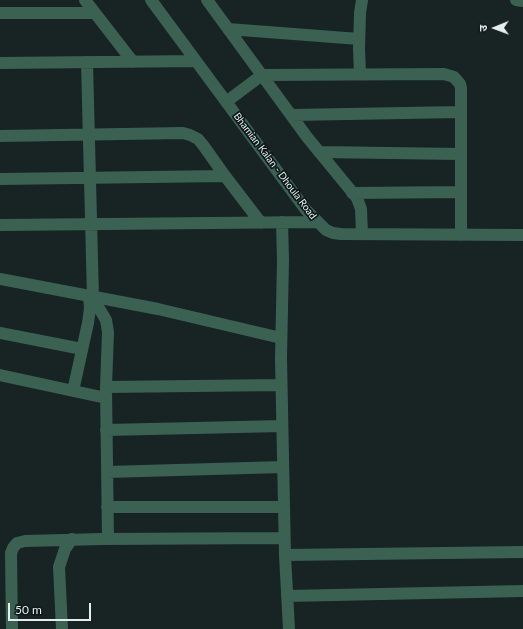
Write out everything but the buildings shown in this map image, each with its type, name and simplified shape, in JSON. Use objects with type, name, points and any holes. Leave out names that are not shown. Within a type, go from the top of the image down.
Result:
[{"type":"street","points":[[85,0],[133,62]]},
{"type":"street","name":"Bhamian Kalan - Dhoula Road","points":[[151,0],[302,203],[317,222],[326,230],[333,233],[362,234],[523,235]]},
{"type":"street","points":[[207,0],[319,152],[357,198],[361,209],[362,234]]},
{"type":"street","points":[[360,74],[359,39],[362,0]]},
{"type":"street","points":[[516,0],[523,1]]},
{"type":"street","points":[[0,13],[95,13]]},
{"type":"street","points":[[228,29],[359,39]]},
{"type":"street","points":[[73,391],[89,314],[91,297],[90,135],[87,62]]},
{"type":"street","points":[[0,63],[196,62]]},
{"type":"street","points":[[226,102],[262,75],[449,74],[460,84],[461,235]]},
{"type":"street","points":[[291,115],[461,112]]},
{"type":"street","points":[[0,136],[183,133],[194,136],[261,223]]},
{"type":"street","points":[[319,152],[460,154]]},
{"type":"street","points":[[0,179],[225,176]]},
{"type":"street","points":[[352,193],[460,192]]},
{"type":"street","points":[[282,222],[283,260],[281,385],[284,538],[289,629]]},
{"type":"street","points":[[0,225],[317,222]]},
{"type":"street","points":[[0,280],[158,310],[281,338]]},
{"type":"street","points":[[91,297],[106,320],[108,332],[106,361],[108,539]]},
{"type":"street","points":[[0,333],[82,349]]},
{"type":"street","points":[[0,375],[73,391],[106,392],[281,385]]},
{"type":"street","points":[[106,430],[282,426]]},
{"type":"street","points":[[107,472],[283,467]]},
{"type":"street","points":[[107,507],[284,507]]},
{"type":"street","points":[[12,629],[11,553],[17,543],[26,541],[108,539],[284,538]]},
{"type":"street","points":[[62,629],[59,568],[65,549],[72,540]]},
{"type":"street","points":[[285,555],[523,552]]},
{"type":"street","points":[[287,596],[523,591]]}]
